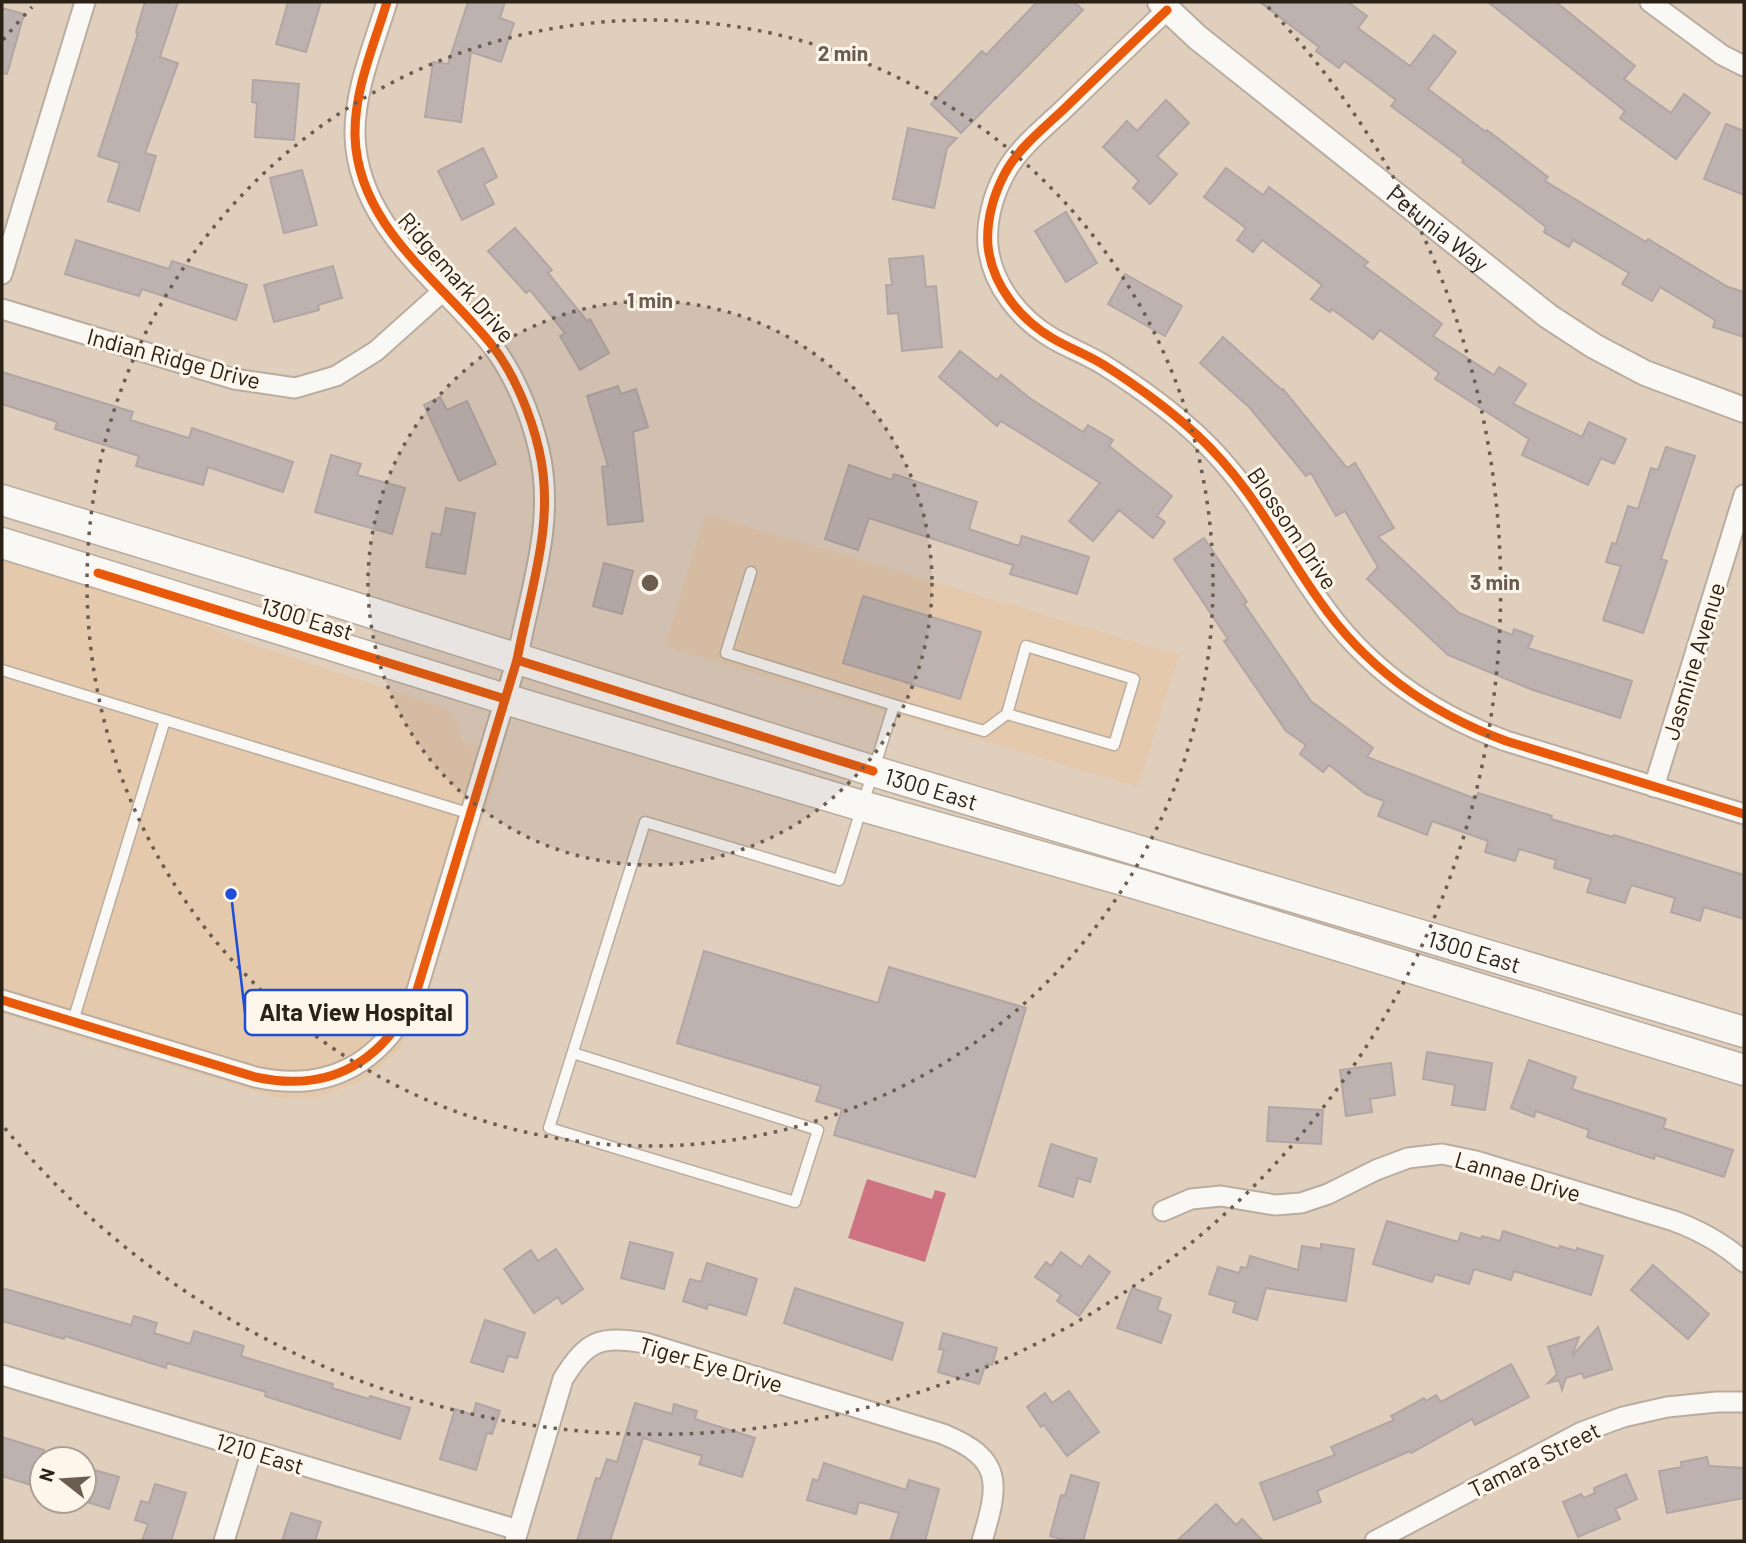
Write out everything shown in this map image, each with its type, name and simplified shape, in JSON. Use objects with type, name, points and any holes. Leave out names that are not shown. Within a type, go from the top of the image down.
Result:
[{"type":"main road","name":"1300 East","points":[[2,500],[873,771],[1744,1032]]},
{"type":"main road","name":"1300 East","points":[[2,543],[505,699],[862,806],[1141,885],[1744,1070]]},
{"type":"street","points":[[2,274],[85,2]]},
{"type":"street","name":"Ridgemark Drive","points":[[2,1000],[271,1081],[313,1080],[338,1074],[354,1066],[382,1046],[408,1010],[424,968],[517,660],[541,546],[545,497],[539,450],[532,424],[504,362],[492,345],[399,245],[375,210],[361,177],[355,135],[360,89],[387,2]]},
{"type":"street","points":[[1650,2],[1722,55],[1744,66]]},
{"type":"street","name":"Petunia Way","points":[[1163,6],[1240,71],[1548,316],[1594,346],[1645,373],[1744,410]]},
{"type":"street","name":"Blossom Drive","points":[[1163,6],[1028,143],[1004,173],[990,209],[988,247],[998,283],[1020,314],[1050,337],[1101,363],[1153,398],[1197,435],[1232,472],[1262,510],[1319,601],[1351,640],[1387,675],[1432,708],[1472,728],[1744,814]]},
{"type":"street","name":"Indian Ridge Drive","points":[[2,309],[234,379],[295,388],[336,376],[376,351],[443,291]]},
{"type":"street","name":"Jasmine Avenue","points":[[1654,787],[1744,495]]},
{"type":"street","name":"Lannae Drive","points":[[1163,1210],[1191,1199],[1220,1196],[1275,1205],[1301,1203],[1328,1194],[1376,1170],[1408,1158],[1442,1154],[1476,1161],[1703,1232],[1744,1262]]},
{"type":"street","name":"Tiger Eye Drive","points":[[516,1536],[563,1380],[576,1358],[595,1342],[620,1339],[646,1343],[943,1434],[967,1444],[988,1461],[994,1490],[982,1541]]},
{"type":"street","name":"1210 East","points":[[2,1375],[252,1450],[516,1536]]},
{"type":"street","name":"Tamara Street","points":[[1375,1541],[1582,1432],[1623,1417],[1667,1407],[1744,1402]]},
{"type":"street","points":[[224,1541],[252,1450]]},
{"type":"lane","points":[[751,572],[726,653],[984,731],[1007,714],[1026,646],[1134,679],[1114,746],[1007,714]]},
{"type":"lane","points":[[2,670],[471,814]]},
{"type":"lane","points":[[573,1053],[818,1129],[795,1202],[549,1128],[645,822],[839,880],[894,705]]},
{"type":"lane","points":[[73,1021],[165,720]]},
{"type":"shaded area","points":[[705,514],[1179,655],[1138,787],[665,646]]},
{"type":"shaded area","points":[[2,559],[184,615],[230,637],[443,707],[458,723],[462,742],[503,755],[421,1017],[399,1050],[370,1076],[353,1085],[317,1097],[280,1099],[2,1014]]},
{"type":"shaded area","points":[[867,1179],[932,1199],[935,1190],[946,1193],[925,1262],[848,1238]]},
{"type":"building","points":[[145,2],[178,2],[160,57],[178,63],[145,153],[156,156],[139,211],[108,201],[120,163],[98,156],[138,33],[136,32]]},
{"type":"building","points":[[288,2],[321,2],[306,52],[276,44]]},
{"type":"building","points":[[468,2],[505,2],[500,18],[514,23],[501,62],[471,52],[461,122],[425,117],[433,62],[448,64]]},
{"type":"building","points":[[1037,2],[1074,2],[1083,10],[961,133],[931,104],[982,51],[986,55]]},
{"type":"building","points":[[1260,2],[1348,2],[1367,16],[1358,28],[1410,66],[1434,35],[1456,52],[1428,89],[1548,177],[1545,181],[1646,242],[1648,239],[1728,287],[1744,292],[1744,337],[1713,327],[1715,320],[1660,287],[1652,301],[1622,284],[1629,273],[1573,240],[1569,247],[1544,232],[1546,227],[1462,162],[1464,160],[1391,106],[1396,100],[1344,61],[1339,68],[1316,51],[1319,47]]},
{"type":"building","points":[[1488,2],[1556,2],[1635,66],[1624,79],[1671,113],[1684,94],[1710,113],[1676,159],[1620,118],[1625,111]]},
{"type":"building","points":[[2,8],[24,14],[7,74],[2,73]]},
{"type":"building","points":[[253,80],[299,84],[294,140],[255,137],[257,103],[252,102]]},
{"type":"building","points":[[1166,100],[1189,123],[1157,156],[1177,174],[1150,204],[1133,188],[1139,181],[1103,147],[1127,121],[1137,131]]},
{"type":"building","points":[[1726,124],[1744,131],[1744,195],[1704,179]]},
{"type":"building","points":[[908,128],[957,138],[947,148],[934,208],[893,199]]},
{"type":"building","points":[[483,148],[497,177],[484,184],[494,204],[462,220],[438,171]]},
{"type":"building","points":[[1226,168],[1263,195],[1269,187],[1368,262],[1364,266],[1442,324],[1433,336],[1494,375],[1499,367],[1526,384],[1513,404],[1582,437],[1589,422],[1626,439],[1614,464],[1601,458],[1588,485],[1522,455],[1529,439],[1435,379],[1439,373],[1380,330],[1373,339],[1332,309],[1330,312],[1311,299],[1322,285],[1262,240],[1253,252],[1237,240],[1246,228],[1204,197]]},
{"type":"building","points":[[302,170],[317,225],[284,233],[270,178]]},
{"type":"building","points":[[1066,212],[1097,263],[1066,282],[1035,231]]},
{"type":"building","points":[[515,228],[552,270],[548,273],[587,321],[590,319],[609,353],[580,370],[560,336],[565,333],[530,290],[526,293],[488,251]]},
{"type":"building","points":[[76,240],[169,269],[172,261],[247,285],[236,320],[142,289],[139,296],[65,274]]},
{"type":"building","points":[[923,256],[926,287],[936,286],[942,347],[902,351],[898,313],[888,314],[886,285],[892,285],[889,259]]},
{"type":"building","points":[[333,266],[342,298],[318,305],[319,310],[274,322],[264,285]]},
{"type":"building","points":[[1125,274],[1182,306],[1165,336],[1108,304]]},
{"type":"building","points":[[1223,337],[1283,389],[1347,468],[1355,463],[1394,528],[1378,537],[1459,613],[1512,635],[1514,629],[1533,636],[1528,648],[1632,681],[1620,718],[1533,690],[1448,655],[1367,579],[1378,567],[1345,511],[1336,516],[1311,473],[1306,476],[1249,407],[1200,363]]},
{"type":"building","points":[[960,351],[997,380],[1001,375],[1031,399],[1083,432],[1088,425],[1113,440],[1109,446],[1172,496],[1157,516],[1165,522],[1153,538],[1119,510],[1093,541],[1069,521],[1100,483],[1001,421],[997,426],[939,377]]},
{"type":"building","points":[[2,372],[133,412],[130,420],[189,438],[192,428],[293,462],[283,492],[208,467],[203,485],[136,466],[139,456],[55,429],[57,422],[2,404]]},
{"type":"building","points":[[618,386],[621,394],[636,389],[648,427],[633,432],[643,521],[608,525],[602,467],[608,466],[587,396]]},
{"type":"building","points":[[440,397],[447,410],[467,401],[496,464],[459,481],[424,405]]},
{"type":"building","points":[[1666,447],[1695,456],[1661,559],[1667,561],[1643,633],[1603,620],[1621,566],[1606,562],[1612,543],[1616,544],[1628,506],[1638,509],[1651,468],[1658,470]]},
{"type":"building","points":[[331,455],[361,464],[357,475],[405,488],[392,534],[315,512]]},
{"type":"building","points":[[849,465],[892,480],[894,474],[977,502],[969,529],[1019,546],[1022,536],[1089,557],[1077,594],[1010,574],[1013,565],[869,518],[858,550],[825,539]]},
{"type":"building","points":[[446,508],[475,513],[465,574],[426,567],[432,533],[441,535]]},
{"type":"building","points":[[1204,538],[1247,602],[1244,604],[1311,701],[1373,748],[1367,757],[1476,799],[1478,793],[1552,816],[1551,819],[1613,837],[1614,835],[1744,875],[1744,919],[1704,907],[1700,921],[1671,912],[1675,898],[1631,885],[1625,903],[1587,892],[1591,879],[1554,868],[1556,860],[1519,849],[1515,861],[1485,852],[1488,841],[1432,821],[1427,835],[1378,816],[1384,801],[1366,794],[1329,765],[1323,772],[1300,754],[1306,745],[1286,731],[1224,641],[1228,639],[1174,559]]},
{"type":"building","points":[[604,563],[633,571],[622,614],[593,606]]},
{"type":"building","points":[[863,596],[981,632],[960,699],[843,663]]},
{"type":"building","points":[[704,951],[878,1003],[889,967],[1026,1008],[975,1177],[834,1135],[842,1109],[816,1101],[821,1086],[677,1043]]},
{"type":"building","points":[[1427,1052],[1492,1063],[1485,1110],[1452,1105],[1455,1085],[1423,1079]]},
{"type":"building","points":[[1529,1060],[1576,1077],[1572,1089],[1666,1119],[1663,1128],[1733,1150],[1724,1177],[1655,1155],[1654,1159],[1587,1137],[1589,1130],[1536,1111],[1534,1117],[1511,1108]]},
{"type":"building","points":[[1391,1063],[1395,1095],[1370,1099],[1372,1112],[1346,1116],[1340,1070]]},
{"type":"building","points":[[1269,1107],[1323,1110],[1321,1144],[1267,1141]]},
{"type":"building","points":[[1051,1144],[1097,1159],[1090,1182],[1078,1178],[1073,1197],[1039,1186]]},
{"type":"building","points":[[1387,1221],[1458,1242],[1461,1233],[1500,1241],[1503,1231],[1559,1249],[1560,1246],[1576,1251],[1577,1248],[1603,1256],[1591,1295],[1514,1271],[1511,1280],[1474,1269],[1469,1284],[1435,1274],[1432,1282],[1373,1264]]},
{"type":"building","points":[[630,1242],[673,1253],[664,1289],[621,1278]]},
{"type":"building","points":[[1321,1244],[1354,1249],[1346,1301],[1266,1288],[1257,1320],[1233,1312],[1236,1302],[1209,1294],[1218,1267],[1239,1273],[1241,1267],[1247,1268],[1250,1256],[1298,1270],[1302,1246],[1321,1249]]},
{"type":"building","points":[[556,1249],[583,1289],[562,1304],[558,1297],[534,1313],[504,1269],[531,1250],[538,1261]]},
{"type":"building","points":[[1061,1252],[1081,1267],[1089,1256],[1110,1272],[1079,1316],[1057,1301],[1061,1295],[1035,1277],[1046,1262],[1051,1266]]},
{"type":"building","points":[[707,1263],[757,1279],[746,1315],[708,1304],[707,1309],[683,1301],[690,1279],[701,1282]]},
{"type":"building","points":[[1653,1265],[1709,1314],[1688,1339],[1631,1290]]},
{"type":"building","points":[[2,1288],[131,1325],[134,1316],[157,1323],[154,1333],[190,1344],[194,1331],[244,1346],[241,1356],[333,1384],[332,1388],[410,1408],[400,1439],[265,1396],[266,1392],[167,1363],[166,1368],[65,1336],[64,1339],[2,1321]]},
{"type":"building","points":[[795,1288],[903,1323],[892,1360],[784,1323]]},
{"type":"building","points":[[1132,1288],[1161,1298],[1157,1310],[1171,1315],[1161,1343],[1117,1328]]},
{"type":"building","points":[[485,1320],[525,1333],[517,1358],[508,1356],[503,1372],[471,1362]]},
{"type":"building","points":[[1598,1327],[1612,1369],[1584,1378],[1582,1373],[1566,1378],[1562,1390],[1559,1380],[1548,1383],[1557,1374],[1548,1347],[1579,1337],[1572,1356]]},
{"type":"building","points":[[943,1333],[997,1348],[992,1365],[986,1363],[979,1384],[938,1372],[944,1350],[939,1349]]},
{"type":"building","points":[[1511,1364],[1529,1397],[1475,1425],[1472,1419],[1411,1453],[1410,1451],[1317,1491],[1321,1502],[1274,1520],[1260,1483],[1335,1455],[1331,1447],[1394,1420],[1391,1416],[1424,1398],[1426,1401],[1436,1395],[1441,1402]]},
{"type":"building","points":[[1069,1391],[1099,1432],[1067,1456],[1027,1407],[1045,1393],[1052,1403]]},
{"type":"building","points":[[476,1403],[500,1411],[492,1434],[487,1433],[476,1470],[440,1459],[455,1409],[473,1415]]},
{"type":"building","points":[[635,1403],[672,1414],[674,1404],[697,1411],[695,1419],[755,1438],[742,1477],[699,1464],[702,1456],[643,1438],[610,1541],[577,1541],[596,1478],[600,1479],[607,1459],[617,1462]]},
{"type":"building","points":[[2,1437],[28,1445],[28,1484],[2,1476]]},
{"type":"building","points":[[1707,1457],[1709,1466],[1744,1468],[1744,1498],[1667,1513],[1659,1471],[1682,1467],[1681,1462]]},
{"type":"building","points":[[824,1463],[906,1490],[909,1480],[939,1489],[925,1541],[890,1541],[899,1513],[859,1502],[856,1514],[807,1500],[813,1479],[818,1481]]},
{"type":"building","points":[[98,1471],[119,1477],[109,1509],[98,1505]]},
{"type":"building","points":[[1626,1474],[1637,1499],[1615,1509],[1620,1519],[1578,1537],[1563,1502],[1581,1494],[1584,1498],[1595,1493],[1594,1488]]},
{"type":"building","points":[[1071,1475],[1099,1483],[1083,1541],[1068,1541],[1050,1536],[1061,1495],[1065,1496]]},
{"type":"building","points":[[155,1484],[186,1493],[171,1541],[142,1541],[148,1524],[135,1520],[141,1501],[149,1503]]},
{"type":"building","points":[[1216,1504],[1236,1525],[1242,1519],[1263,1541],[1177,1541]]},
{"type":"building","points":[[291,1513],[321,1522],[315,1541],[282,1541]]},
{"type":"cycle path","points":[[2,1000],[255,1077],[283,1081],[332,1075],[353,1066],[372,1053],[389,1036],[417,990],[517,660],[539,556],[545,503],[536,437],[521,395],[507,368],[471,320],[426,274],[386,225],[370,198],[360,168],[355,136],[358,102],[387,2]]},
{"type":"cycle path","points":[[1167,10],[1031,139],[1009,165],[991,209],[988,246],[995,274],[1010,300],[1040,330],[1098,361],[1128,381],[1197,435],[1249,494],[1337,624],[1378,667],[1401,685],[1451,717],[1506,741],[1744,814]]},
{"type":"cycle path","points":[[98,573],[505,699]]},
{"type":"cycle path","points":[[517,660],[873,771]]},
{"type":"place","name":"Alta View Hospital","points":[[231,894]]}]
